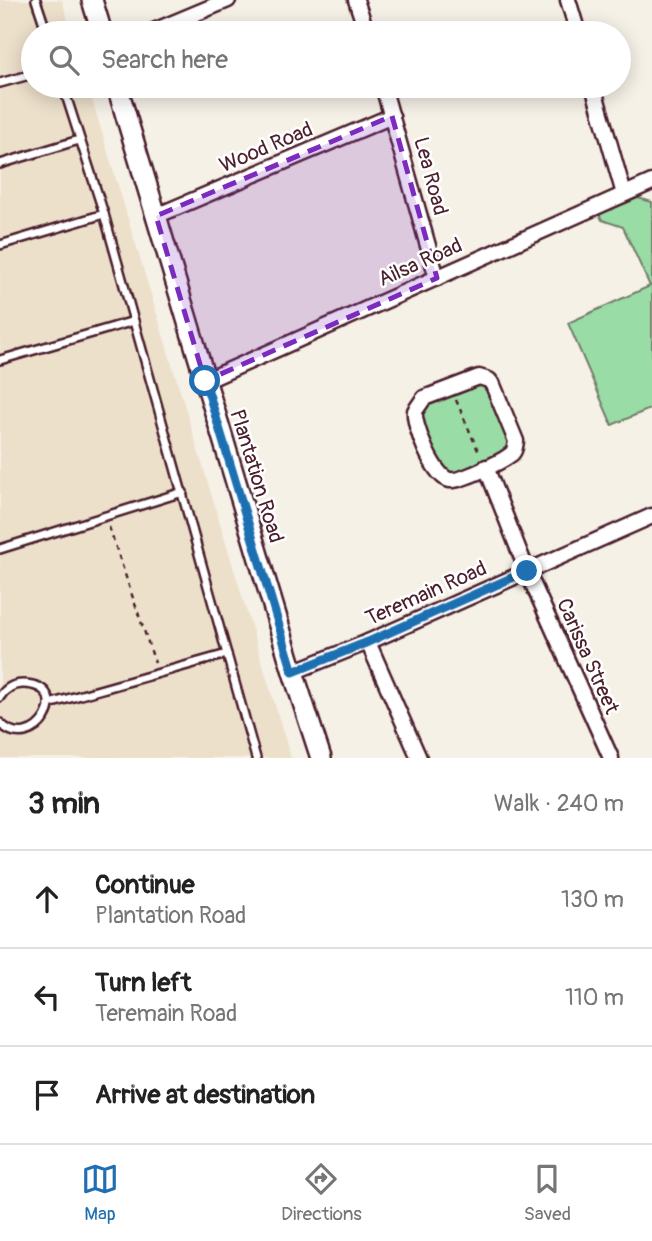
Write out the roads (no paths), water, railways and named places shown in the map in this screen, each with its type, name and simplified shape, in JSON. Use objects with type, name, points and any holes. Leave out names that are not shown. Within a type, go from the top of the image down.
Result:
[{"type":"street","points":[[92,0],[98,21]]},
{"type":"street","points":[[178,21],[228,0]]},
{"type":"street","points":[[356,0],[363,21]]},
{"type":"street","points":[[568,0],[574,21]]},
{"type":"street","name":"Plantation Road","points":[[121,98],[321,758]]},
{"type":"street","name":"Lea Road","points":[[387,98],[437,278]]},
{"type":"street","points":[[596,98],[624,194]]},
{"type":"street","name":"Wood Road","points":[[156,216],[392,116]]},
{"type":"street","name":"Ailsa Road","points":[[205,381],[652,182]]},
{"type":"street","points":[[479,377],[489,380],[512,430],[516,446],[511,455],[486,467],[451,480],[442,478],[433,466],[415,423],[415,411],[424,398],[479,377]]},
{"type":"street","name":"Carissa Street","points":[[486,467],[527,571],[611,758]]},
{"type":"street","name":"Teremain Road","points":[[293,672],[368,642],[652,516]]},
{"type":"street","points":[[368,642],[419,758]]},
{"type":"lane","points":[[36,0],[43,21]]},
{"type":"lane","points":[[0,83],[21,77]]},
{"type":"lane","points":[[66,98],[104,214],[255,758]]},
{"type":"lane","points":[[0,164],[79,141]]},
{"type":"lane","points":[[0,245],[104,214]]},
{"type":"lane","points":[[0,360],[134,321]]},
{"type":"lane","points":[[0,549],[183,492]]},
{"type":"lane","points":[[49,704],[227,654]]},
{"type":"lane","points":[[0,697],[11,686],[34,685],[49,704],[49,717],[43,728],[34,734],[24,737],[12,734],[0,723]]}]
